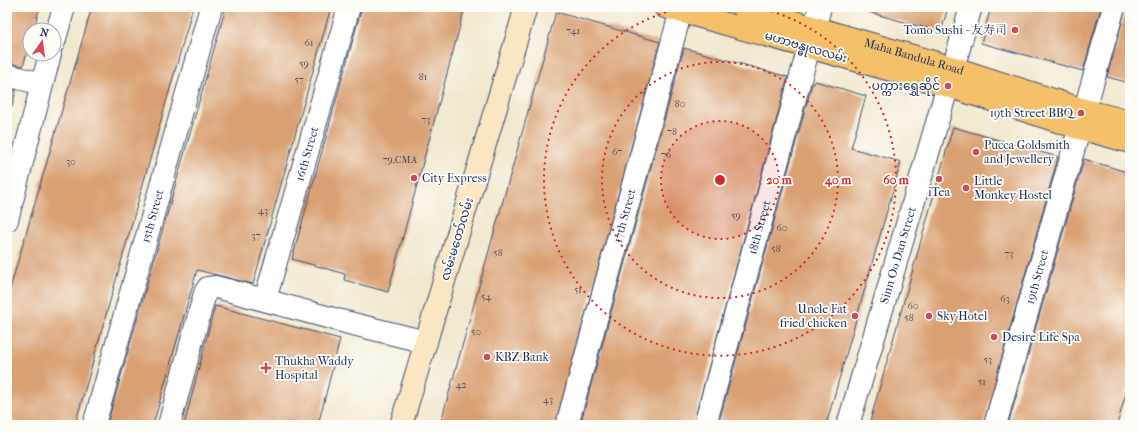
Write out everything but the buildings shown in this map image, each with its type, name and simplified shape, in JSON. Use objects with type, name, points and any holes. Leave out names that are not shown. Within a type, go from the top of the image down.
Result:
[{"type":"main road","name":"လမ်းမတော်လမ်း","points":[[401,425],[526,7]]},
{"type":"main road","name":"Maha Bandula Road","points":[[742,7],[817,17],[951,77],[1082,119]]},
{"type":"main road","name":"မဟာဗန္ဓုလလမ်း","points":[[676,9],[808,47],[951,77]]},
{"type":"main road","points":[[1082,119],[1130,122]]},
{"type":"main road","points":[[1082,119],[1130,142]]},
{"type":"street","points":[[60,22],[64,7]]},
{"type":"street","name":"15th Street","points":[[94,425],[211,7]]},
{"type":"street","name":"16th Street","points":[[265,300],[349,7]]},
{"type":"street","name":"Sinn Oo Dan Street","points":[[848,425],[971,7]]},
{"type":"street","name":"19th Street","points":[[994,425],[1114,7]]},
{"type":"street","name":"17th Street","points":[[567,425],[676,9]]},
{"type":"street","name":"18th Street","points":[[704,425],[817,17]]},
{"type":"street","points":[[7,220],[48,62]]},
{"type":"street","points":[[7,75],[42,84]]},
{"type":"street","points":[[169,425],[205,293],[208,288],[216,287],[426,342]]},
{"type":"place","name":"Tomo Sushi - 友寿司","points":[[1015,30]]},
{"type":"place","name":"ပက္ကားရွှေဆိုင်","points":[[948,86]]},
{"type":"place","name":"19th Street BBQ","points":[[1081,113]]},
{"type":"place","name":"Pucca Goldsmith and Jewellery","points":[[976,152]]},
{"type":"place","name":"City Express","points":[[414,178]]},
{"type":"place","name":"iTea","points":[[939,179]]},
{"type":"place","name":"Little Monkey Hostel","points":[[966,188]]},
{"type":"place","name":"Uncle Fat fried chicken","points":[[855,316]]},
{"type":"place","name":"Sky Hotel","points":[[929,316]]},
{"type":"place","name":"Desire Life Spa","points":[[994,337]]},
{"type":"place","name":"KBZ Bank","points":[[487,357]]},
{"type":"place","name":"Thukha Waddy Hospital","points":[[266,368]]}]
